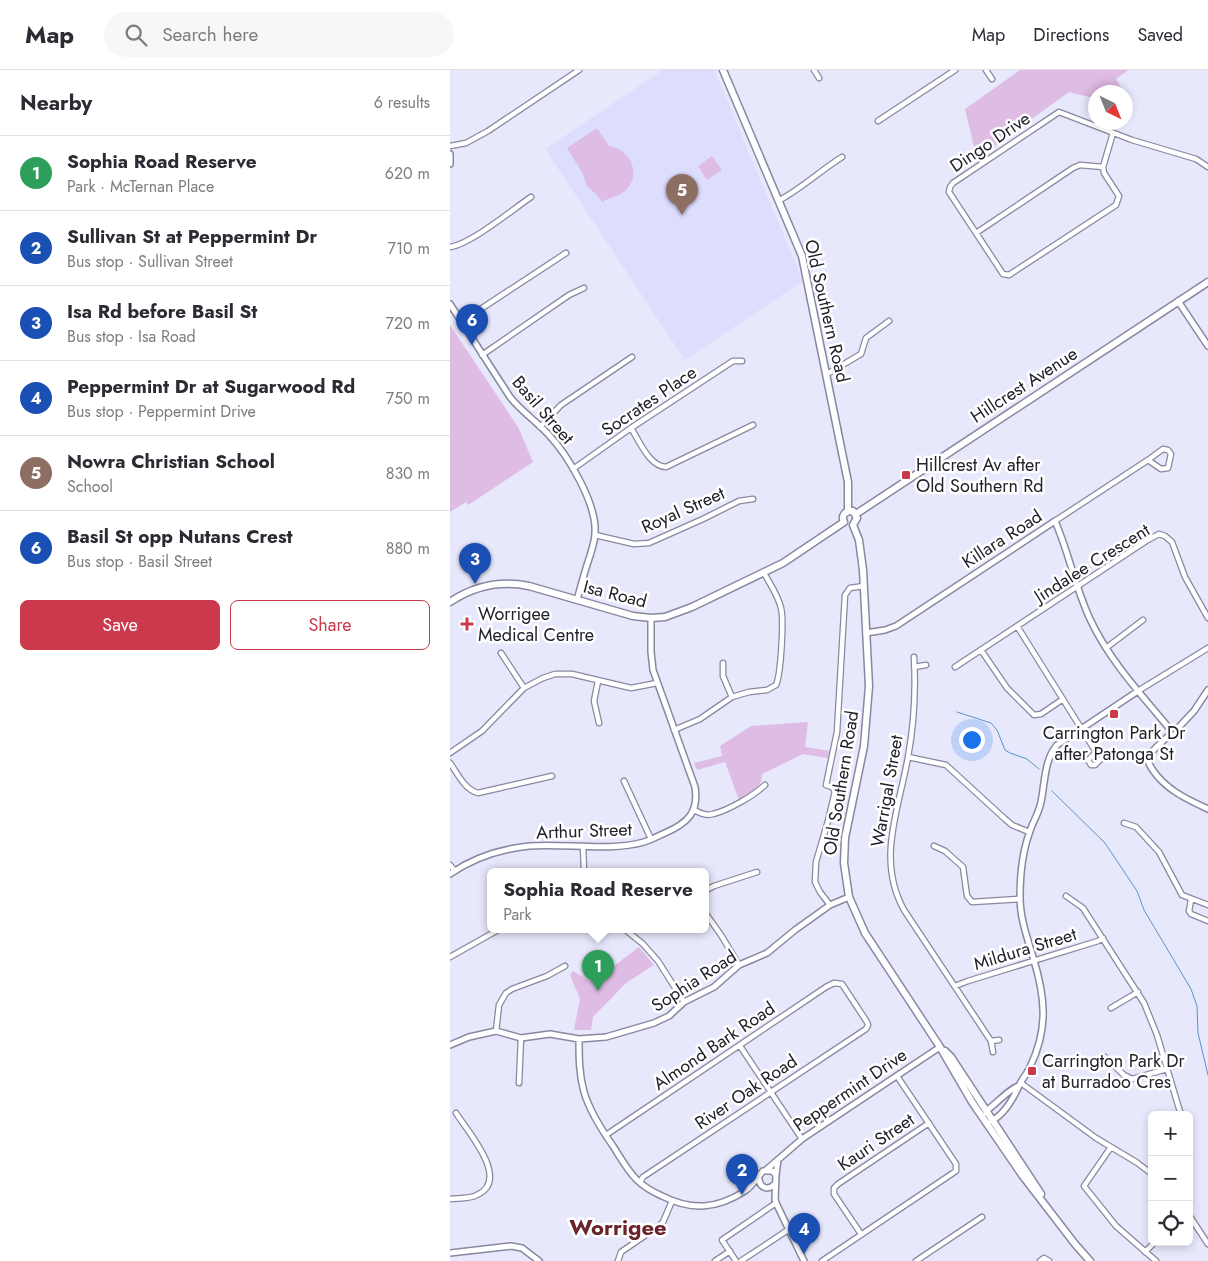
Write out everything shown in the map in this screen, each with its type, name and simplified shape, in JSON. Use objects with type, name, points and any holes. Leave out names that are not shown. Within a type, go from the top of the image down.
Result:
[{"type":"main road","name":"Old Southern Road","points":[[723,70],[780,200],[802,256],[848,482],[848,511]]},
{"type":"main road","name":"Hillcrest Avenue","points":[[856,514],[1208,282]]},
{"type":"main road","points":[[848,511],[856,514],[857,520],[853,525],[848,525],[844,522],[843,516],[848,511]]},
{"type":"main road","name":"Isa Road","points":[[450,602],[468,591],[479,587],[504,583],[529,586],[633,616],[651,618],[674,615],[764,573],[795,556],[844,522]]},
{"type":"main road","name":"Old Southern Road","points":[[853,525],[859,540],[864,586],[869,686],[864,746],[847,827],[844,852],[844,869],[849,897],[865,934],[940,1047],[964,1088],[989,1121],[1022,1174],[1090,1261]]},
{"type":"main road","name":"Old Southern Road","points":[[940,1047],[951,1057],[986,1111],[989,1121]]},
{"type":"street","points":[[450,146],[466,143],[488,131],[579,70]]},
{"type":"street","points":[[814,70],[819,78]]},
{"type":"street","points":[[878,121],[955,70]]},
{"type":"street","points":[[986,70],[992,79]]},
{"type":"street","name":"Dingo Drive","points":[[1103,167],[1104,173],[1119,196],[1116,204],[1010,275],[1000,271],[949,192],[950,187],[1059,112],[1113,132]]},
{"type":"street","points":[[976,232],[1073,168],[1080,166],[1103,167],[1113,132],[1132,140],[1196,159],[1208,167]]},
{"type":"street","points":[[450,154],[450,164]]},
{"type":"street","points":[[780,200],[796,191],[816,174],[842,157]]},
{"type":"street","points":[[450,247],[470,239],[531,197]]},
{"type":"street","points":[[461,322],[566,253]]},
{"type":"street","points":[[482,355],[569,295],[584,288]]},
{"type":"street","points":[[1178,301],[1208,346]]},
{"type":"street","name":"Basil Street","points":[[450,304],[510,397],[520,409],[553,439],[572,469],[593,513],[596,535],[577,600]]},
{"type":"street","points":[[827,374],[861,354],[866,338],[889,321]]},
{"type":"street","points":[[540,427],[561,405],[632,357]]},
{"type":"street","name":"Socrates Place","points":[[572,469],[733,361],[742,361]]},
{"type":"street","points":[[631,428],[653,463],[666,468],[753,425]]},
{"type":"street","name":"Killara Road","points":[[866,633],[896,626],[1163,449],[1168,450],[1171,454],[1168,468],[1164,469],[1148,460]]},
{"type":"street","name":"Royal Street","points":[[596,535],[642,544],[656,540],[739,501],[753,499]]},
{"type":"street","points":[[1055,521],[1067,550],[1077,588],[1089,617],[1106,648],[1168,728],[1167,732],[1169,735]]},
{"type":"street","name":"Jindalee Crescent","points":[[955,667],[1159,534],[1172,542],[1185,577],[1208,618]]},
{"type":"street","points":[[674,730],[700,718],[732,697],[749,692],[767,690],[773,687],[777,681],[782,612],[777,597],[764,573]]},
{"type":"street","name":"Old Southern Road","points":[[830,905],[815,882],[816,862],[835,791],[832,787],[826,785],[837,732],[845,595],[850,588],[864,586]]},
{"type":"street","points":[[651,618],[652,661],[657,682],[695,787],[696,801],[694,810],[704,814],[712,814],[752,796],[765,785]]},
{"type":"street","points":[[1106,648],[1143,620]]},
{"type":"street","points":[[1017,626],[1096,752]]},
{"type":"street","points":[[989,1121],[1008,1105],[1018,1090],[1034,1058],[1042,1026],[1043,997],[1023,923],[1020,899],[1022,864],[1029,832],[1039,810],[1046,771],[1054,749],[1063,740],[1208,648]]},
{"type":"street","points":[[981,650],[1007,688],[1034,715],[1042,714],[1063,699]]},
{"type":"street","points":[[501,653],[524,688]]},
{"type":"street","name":"Warrigal Street","points":[[914,657],[915,703],[908,756],[890,848],[889,864],[891,879],[904,910],[991,1041],[993,1052]]},
{"type":"street","points":[[723,663],[723,676],[732,697]]},
{"type":"street","points":[[914,666],[926,665]]},
{"type":"street","points":[[450,753],[478,734],[524,688],[543,678],[555,674],[577,675],[631,688],[657,682]]},
{"type":"street","points":[[598,681],[594,702],[599,724]]},
{"type":"street","points":[[1208,690],[1194,710],[1176,728],[1176,734],[1173,736],[1169,735],[1150,753],[1148,759],[1157,776],[1175,792],[1208,809]]},
{"type":"street","points":[[1168,728],[1173,726],[1176,728]]},
{"type":"street","points":[[908,756],[946,765],[1005,820],[1029,832]]},
{"type":"street","points":[[450,762],[466,786],[471,791],[478,793],[552,776]]},
{"type":"street","points":[[624,781],[651,839]]},
{"type":"street","name":"Arthur Street","points":[[452,873],[487,855],[508,849],[538,846],[629,845],[651,839],[682,825],[694,810]]},
{"type":"street","points":[[1124,823],[1136,827],[1148,839],[1169,869],[1182,896],[1208,905]]},
{"type":"street","points":[[583,846],[584,868]]},
{"type":"street","points":[[934,846],[945,851],[964,868],[967,896],[972,902],[1020,899]]},
{"type":"street","points":[[450,865],[452,873]]},
{"type":"street","points":[[709,889],[740,876],[757,872]]},
{"type":"street","points":[[1066,896],[1083,908],[1138,992],[1150,1015],[1180,1111]]},
{"type":"street","name":"Sophia Road","points":[[450,1046],[469,1037],[496,1031],[521,1038],[550,1034],[579,1039],[606,1037],[654,1023],[669,1016],[684,1002],[714,987],[739,965],[766,953],[830,905],[849,897]]},
{"type":"street","points":[[1191,900],[1189,911],[1191,914],[1208,921]]},
{"type":"street","points":[[709,919],[739,965]]},
{"type":"street","points":[[450,957],[493,933]]},
{"type":"street","points":[[629,933],[655,957],[684,1002]]},
{"type":"street","name":"Mildura Street","points":[[955,986],[1103,938]]},
{"type":"street","points":[[496,1031],[499,1005],[506,993],[512,988],[547,976],[565,966]]},
{"type":"street","name":"River Oak Road","points":[[640,1182],[643,1177],[866,1029],[868,1025],[839,982]]},
{"type":"street","name":"Almond Bark Road","points":[[606,1135],[826,987],[839,982]]},
{"type":"street","points":[[1111,1008],[1138,992]]},
{"type":"street","points":[[519,1083],[521,1038]]},
{"type":"street","points":[[579,1039],[580,1077],[591,1110],[628,1168],[650,1190],[672,1201],[689,1206],[707,1206],[724,1201],[745,1191],[764,1187],[771,1188],[775,1184]]},
{"type":"street","points":[[991,1041],[999,1040]]},
{"type":"street","points":[[740,1046],[802,1139]]},
{"type":"street","name":"Peppermint Drive","points":[[766,1170],[802,1139],[940,1047]]},
{"type":"street","points":[[1105,1057],[1124,1075],[1132,1079],[1168,1069]]},
{"type":"street","points":[[822,1261],[956,1171],[956,1164],[897,1076]]},
{"type":"street","points":[[986,1111],[1020,1084]]},
{"type":"street","points":[[1020,1084],[1079,1126],[1148,1171]]},
{"type":"street","points":[[450,1199],[476,1196],[484,1191],[490,1182],[491,1172],[488,1163],[456,1113]]},
{"type":"street","name":"Kauri Street","points":[[862,1234],[834,1194],[834,1188],[929,1123]]},
{"type":"street","points":[[1111,1147],[1084,1186],[1105,1214],[1127,1238],[1156,1261]]},
{"type":"street","points":[[776,1202],[775,1184],[778,1160]]},
{"type":"street","points":[[745,1191],[766,1170],[772,1171],[776,1175]]},
{"type":"street","points":[[759,1178],[760,1183],[776,1202],[804,1261]]},
{"type":"street","points":[[618,1261],[621,1252],[663,1222],[672,1201]]},
{"type":"street","points":[[736,1261],[722,1240],[776,1202]]},
{"type":"street","points":[[916,1261],[982,1217]]},
{"type":"street","points":[[1193,1221],[1208,1244]]},
{"type":"street","points":[[741,1261],[788,1230]]},
{"type":"street","points":[[450,1253],[510,1246],[522,1248],[539,1261]]},
{"type":"street","points":[[1145,1252],[1151,1246]]},
{"type":"street","points":[[715,1261],[730,1251]]},
{"type":"shaded area","points":[[663,70],[714,70],[803,281],[685,360],[545,149]]},
{"type":"shaded area","points":[[1020,70],[1128,70],[1116,79],[1120,85],[1088,85],[1088,97],[1069,92],[977,159],[965,109]]},
{"type":"shaded area","points":[[597,128],[609,146],[623,152],[628,157],[633,169],[631,183],[626,190],[602,202],[587,186],[582,172],[567,148]]},
{"type":"shaded area","points":[[712,156],[722,170],[707,180],[698,166]]},
{"type":"shaded area","points":[[450,325],[518,427],[533,462],[468,505],[466,502],[450,512]]},
{"type":"shaded area","points":[[808,722],[805,747],[830,751],[828,758],[803,754],[762,774],[758,787],[752,793],[739,800],[725,762],[697,770],[694,763],[722,756],[720,746],[751,726]]},
{"type":"shaded area","points":[[639,947],[654,965],[626,983],[593,1017],[591,1030],[574,1030],[580,999],[570,975],[573,971],[589,981],[605,973]]},
{"type":"waterway","points":[[957,712],[991,723],[997,730],[1005,750],[1027,759],[1039,769]]},
{"type":"waterway","points":[[1052,791],[1105,843],[1137,891],[1144,910],[1191,989],[1197,1006],[1198,1033],[1208,1075]]},
{"type":"place","name":"Nowra Christian School","points":[[682,215]]},
{"type":"place","name":"Basil St opp Nutans Crest","points":[[472,345]]},
{"type":"place","name":"Hillcrest Av after Old Southern Rd","points":[[906,475]]},
{"type":"place","name":"Isa Rd before Basil St","points":[[475,584]]},
{"type":"place","name":"Worrigee Medical Centre","points":[[467,624]]},
{"type":"place","name":"Carrington Park Dr after Patonga St","points":[[1114,714]]},
{"type":"place","name":"Sophia Road Reserve","points":[[598,991]]},
{"type":"place","name":"Carrington Park Dr at Burradoo Cres","points":[[1032,1071]]},
{"type":"place","name":"Sullivan St at Peppermint Dr","points":[[742,1195]]},
{"type":"place","name":"Peppermint Dr at Sugarwood Rd","points":[[804,1254]]},
{"type":"district","name":"Worrigee","points":[[618,1227]]}]
